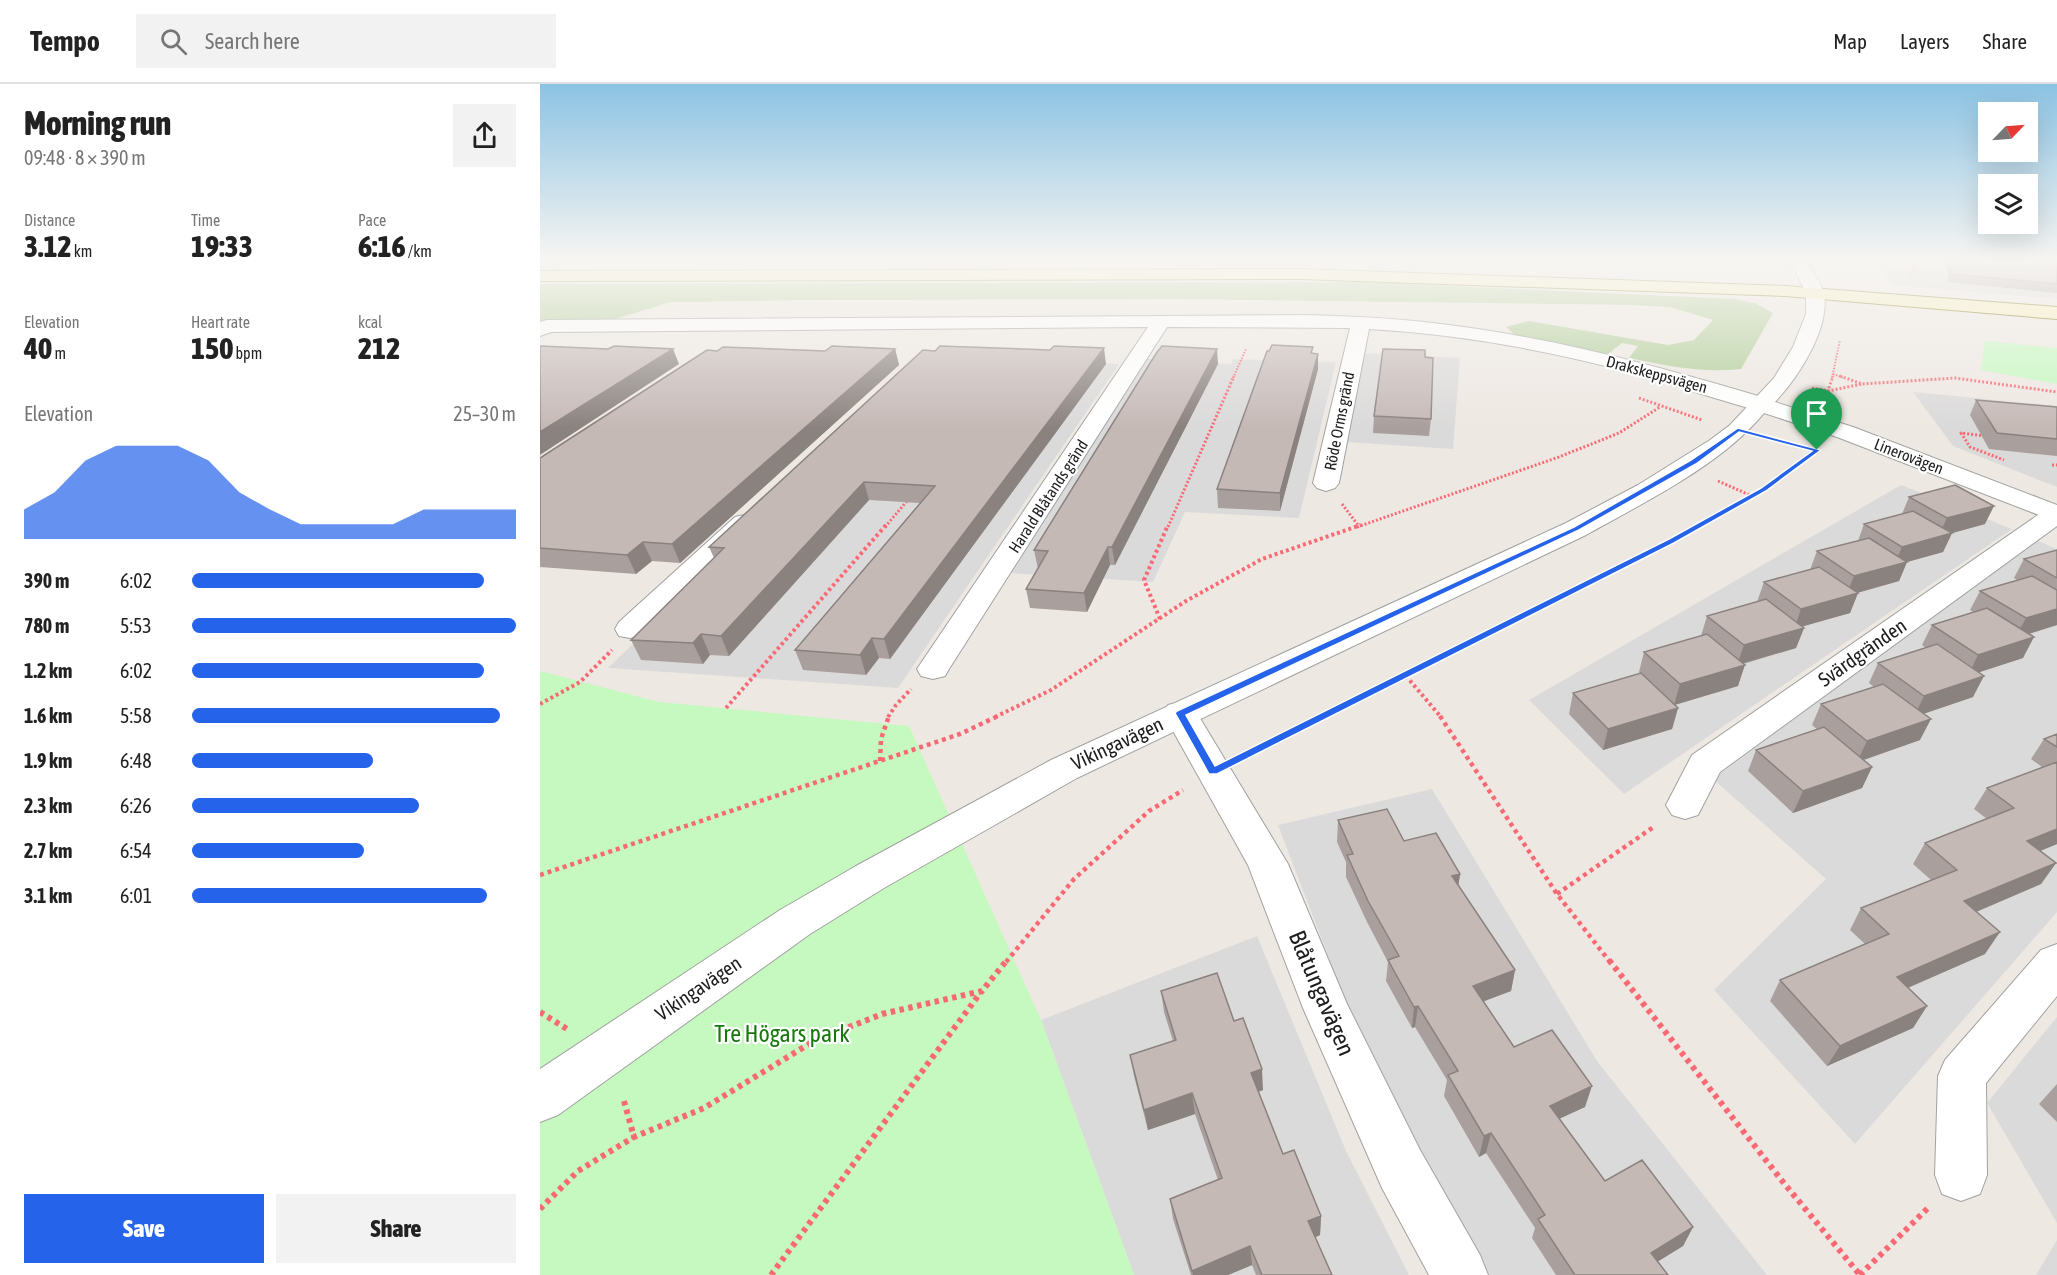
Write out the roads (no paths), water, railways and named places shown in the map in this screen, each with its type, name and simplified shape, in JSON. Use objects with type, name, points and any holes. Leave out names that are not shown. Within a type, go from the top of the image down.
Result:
[{"type":"street","name":"Vikingavägen","points":[[540,1098],[720,972],[870,877],[1064,768],[1576,529],[1693,462],[1738,430],[1782,382],[1803,348],[1814,317]]},
{"type":"street","name":"Harald Blåtands gränd","points":[[933,669],[1161,322]]},
{"type":"street","points":[[935,344],[958,323]]},
{"type":"street","name":"Drakskeppsvägen","points":[[544,328],[759,324],[1361,323],[1429,328],[1522,341],[1587,355],[1760,404]]},
{"type":"street","name":"Röde Orms gränd","points":[[1326,483],[1361,323]]},
{"type":"street","points":[[724,346],[759,324]]},
{"type":"street","name":"Linerovägen","points":[[1760,404],[1845,432],[2057,514]]},
{"type":"street","points":[[630,629],[757,510]]},
{"type":"street","name":"Svärdgränden","points":[[1685,805],[1705,764],[2057,514]]},
{"type":"street","name":"Blåtungavägen","points":[[1180,713],[1268,864],[1326,1008],[1401,1169],[1460,1275]]},
{"type":"street","points":[[1961,1175],[1962,1076],[2057,963]]},
{"type":"park label","name":"Tre Högars park","points":[[782,1033]]}]
